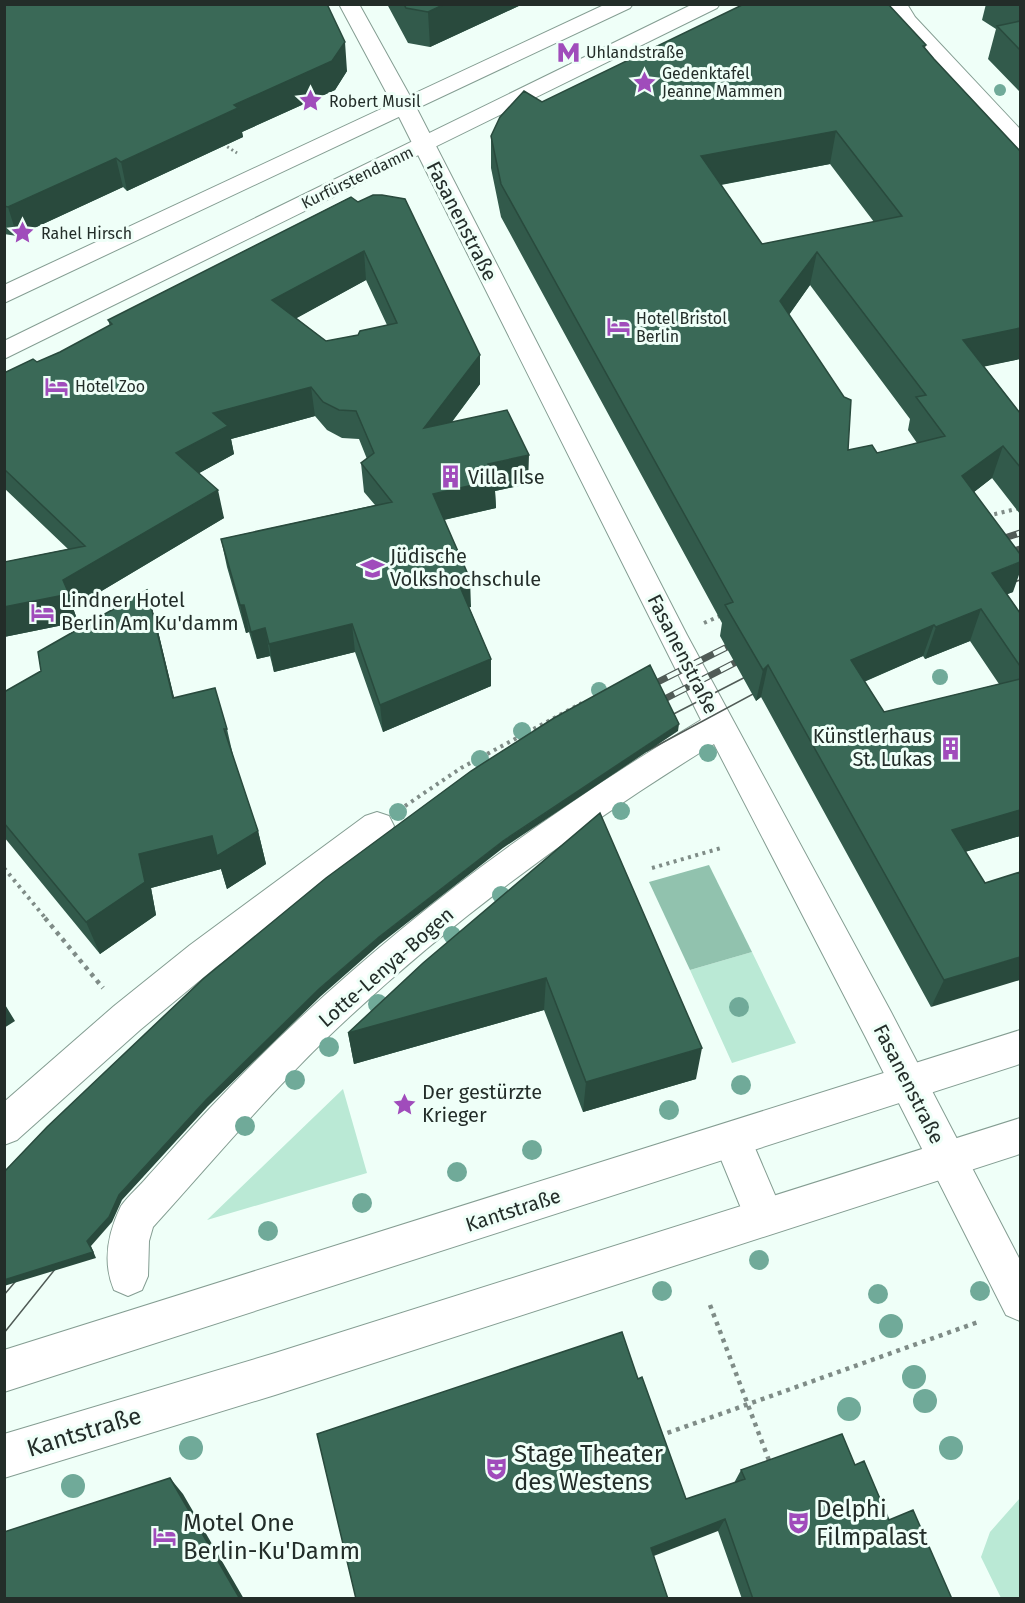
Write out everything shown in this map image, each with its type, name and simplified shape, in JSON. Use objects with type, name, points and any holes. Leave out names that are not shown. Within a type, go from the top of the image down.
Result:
[{"type":"main road","name":"Fasanenstraße","points":[[350,4],[404,105],[672,635],[948,1159],[1020,1301]]},
{"type":"main road","points":[[4,295],[623,4]]},
{"type":"main road","name":"Kurfürstendamm","points":[[4,351],[710,4]]},
{"type":"main road","points":[[897,4],[906,20],[1020,142]]},
{"type":"main road","name":"Lotte-Lenya-Bogen","points":[[128,1276],[127,1262],[134,1222],[225,1118],[323,1021],[410,941],[504,868],[600,800],[719,725]]},
{"type":"main road","points":[[4,1126],[127,1018],[203,956],[377,826]]},
{"type":"main road","name":"Kantstraße","points":[[4,1371],[1020,1047]]},
{"type":"main road","name":"Kantstraße","points":[[4,1456],[275,1374],[1020,1136]]},
{"type":"main road","points":[[732,1140],[764,1216]]},
{"type":"path","points":[[977,518],[1020,508]]},
{"type":"path","points":[[672,635],[732,611]]},
{"type":"path","points":[[377,826],[461,768],[587,700]]},
{"type":"path","points":[[652,868],[721,848]]},
{"type":"path","points":[[4,868],[127,1018]]},
{"type":"path","points":[[710,1305],[772,1469]]},
{"type":"path","points":[[654,1437],[981,1321]]},
{"type":"shaded area","points":[[709,865],[752,952],[690,970],[649,882]]},
{"type":"shaded area","points":[[752,952],[796,1043],[732,1063],[690,970]]},
{"type":"shaded area","points":[[343,1089],[367,1173],[207,1220]]},
{"type":"shaded area","points":[[1020,1498],[1020,1598],[1001,1598],[981,1557],[990,1532]]},
{"type":"building","points":[[4,4],[327,4],[345,42],[332,61],[234,105],[238,108],[121,162],[116,158],[8,207],[4,206]]},
{"type":"building","points":[[404,4],[445,4],[428,12],[406,8]]},
{"type":"building","points":[[744,4],[888,4],[926,45],[923,46],[934,59],[1020,151],[1020,328],[963,340],[1020,413],[1020,467],[1003,446],[962,476],[1020,554],[1020,562],[992,573],[1020,613],[1020,666],[981,609],[936,627],[934,625],[851,660],[884,712],[1020,679],[1020,810],[952,830],[985,883],[1020,872],[1020,957],[944,980],[768,665],[763,670],[725,605],[733,602],[501,184],[491,136],[500,117],[524,91],[542,102]],"holes":[[[836,131],[902,216],[762,244],[701,156]],[[817,252],[926,395],[916,397],[945,436],[877,453],[872,445],[848,450],[851,400],[844,397],[780,301]]]},
{"type":"building","points":[[1020,21],[1020,50],[997,26]]},
{"type":"building","points":[[373,195],[405,199],[480,355],[424,428],[507,410],[529,455],[488,464],[495,480],[433,494],[470,579],[458,582],[491,659],[380,705],[352,624],[269,644],[265,628],[251,632],[244,605],[240,605],[221,539],[392,502],[361,463],[374,453],[356,411],[339,410],[323,402],[311,387],[213,413],[228,426],[176,453],[218,490],[63,580],[69,594],[4,607],[4,562],[85,546],[4,469],[4,373],[33,359],[37,362],[60,352],[112,324],[108,320],[351,197],[358,202]],"holes":[[[364,251],[397,323],[360,331],[358,335],[326,341],[272,300]]]},
{"type":"building","points":[[147,590],[173,698],[215,688],[227,729],[224,729],[258,831],[217,856],[212,836],[139,854],[145,882],[86,922],[4,823],[4,692],[41,671],[38,652]]},
{"type":"building","points":[[650,665],[679,724],[503,841],[379,937],[319,989],[206,1100],[119,1195],[109,1217],[87,1241],[93,1252],[4,1280],[4,1172],[47,1127],[203,979],[326,878],[471,771],[554,718]]},
{"type":"building","points":[[600,813],[702,1048],[586,1082],[546,978],[348,1033],[423,963]]},
{"type":"building","name":"Stage Theater des Westens","points":[[622,1332],[638,1379],[642,1377],[686,1499],[745,1479],[741,1470],[842,1434],[855,1465],[864,1461],[889,1520],[913,1510],[952,1599],[753,1599],[725,1519],[651,1548],[668,1599],[356,1599],[317,1434]]},
{"type":"building","points":[[170,1478],[240,1599],[4,1599],[4,1532]]},
{"type":"tram line","points":[[1000,587],[1020,580]]},
{"type":"tram line","points":[[660,721],[759,670]]},
{"type":"tram line","points":[[647,751],[766,687]]},
{"type":"tram line","points":[[4,1333],[64,1258]]},
{"type":"tram line","points":[[4,1295],[26,1269]]},
{"type":"railway","points":[[992,542],[1020,533]]},
{"type":"railway","points":[[1000,555],[1020,549]]},
{"type":"railway","points":[[644,689],[741,640]]},
{"type":"railway","points":[[651,706],[750,655]]},
{"type":"place","name":"Uhlandstraße","points":[[568,52]]},
{"type":"place","name":"Gedenktafel Jeanne Mammen","points":[[644,82]]},
{"type":"place","name":"Robert Musil","points":[[311,101]]},
{"type":"place","name":"Rahel Hirsch","points":[[23,233]]},
{"type":"place","name":"Hotel Bristol Berlin","points":[[618,327]]},
{"type":"place","name":"Hotel Zoo","points":[[57,386]]},
{"type":"place","name":"Villa Ilse","points":[[450,477]]},
{"type":"place","name":"Jüdische Volkshochschule","points":[[372,568]]},
{"type":"place","name":"Lindner Hotel Berlin Am Ku'damm","points":[[43,612]]},
{"type":"place","name":"Künstlerhaus St. Lukas","points":[[950,748]]},
{"type":"place","name":"Der gestürzte Krieger","points":[[404,1104]]},
{"type":"place","name":"Stage Theater des Westens","points":[[496,1468]]},
{"type":"place","name":"Delphi Filmpalast","points":[[798,1523]]},
{"type":"place","name":"Motel One Berlin-Ku'Damm","points":[[165,1537]]}]
